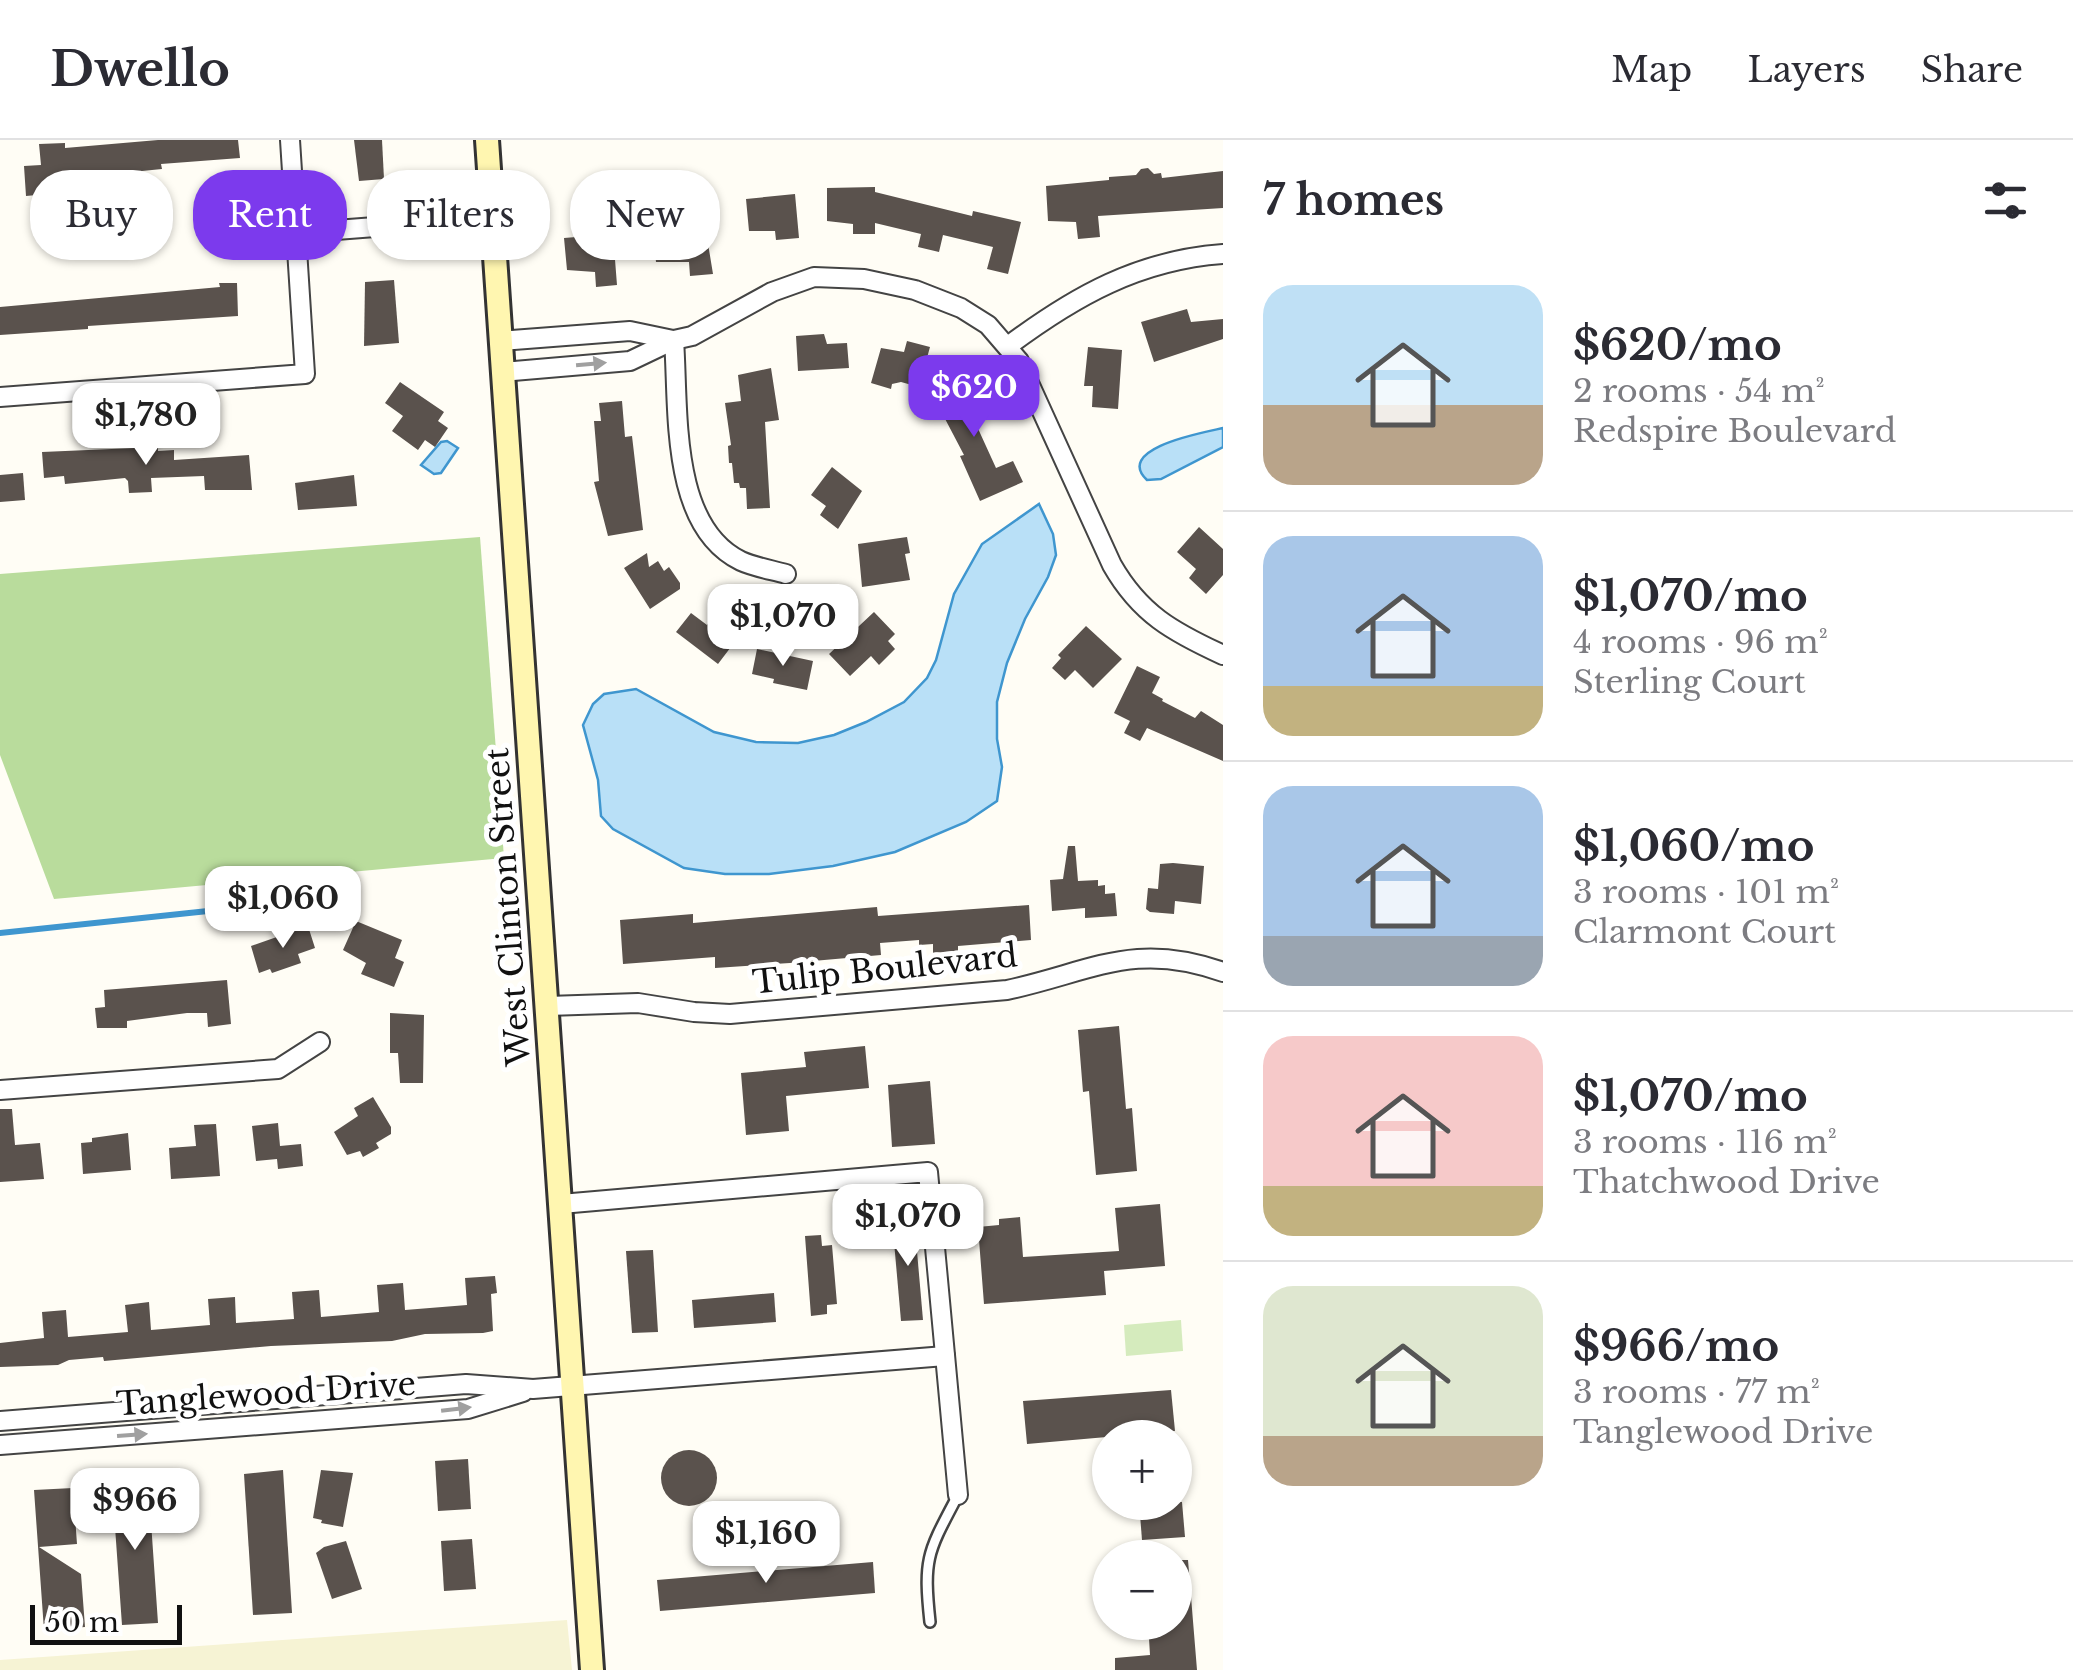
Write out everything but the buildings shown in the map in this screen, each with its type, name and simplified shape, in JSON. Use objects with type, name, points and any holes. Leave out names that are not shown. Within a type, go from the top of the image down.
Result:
[{"type":"street","points":[[290,140],[292,170]]},
{"type":"street","name":"West Clinton Street","points":[[487,140],[489,170]]},
{"type":"street","points":[[1008,346],[1050,314],[1111,280],[1178,259],[1223,254]]},
{"type":"street","points":[[0,397],[305,374],[299,260]]},
{"type":"street","name":"West Clinton Street","points":[[495,260],[592,1670]]},
{"type":"street","points":[[502,372],[630,361],[674,340],[692,336],[772,292],[814,277],[840,277],[915,290],[961,308],[988,325],[1020,361],[1112,565],[1128,592],[1148,613],[1223,655]]},
{"type":"street","points":[[500,341],[630,331],[674,340]]},
{"type":"street","points":[[674,340],[689,501],[712,540],[741,561],[786,574]]},
{"type":"street","name":"Tulip Boulevard","points":[[548,1006],[638,1003],[694,1012],[750,1012],[1007,990],[1111,960],[1146,958],[1202,964],[1223,972]]},
{"type":"street","points":[[0,1090],[278,1069],[320,1042]]},
{"type":"street","points":[[561,1204],[928,1172],[958,1495]]},
{"type":"street","name":"Tanglewood Drive","points":[[0,1420],[466,1384],[533,1389],[946,1356]]},
{"type":"street","name":"Tanglewood Drive","points":[[0,1445],[468,1409],[533,1389]]},
{"type":"lane","points":[[930,1622],[926,1561],[958,1495]]},
{"type":"shaded area","points":[[567,1620],[572,1670],[0,1670],[0,1660]]},
{"type":"green space","points":[[480,537],[504,858],[54,899],[0,755],[0,574]]},
{"type":"green space","points":[[1181,1320],[1183,1351],[1126,1356],[1124,1325]]},
{"type":"water","points":[[1223,428],[1223,447],[1161,479],[1147,480],[1140,469],[1142,459],[1166,444]]},
{"type":"water","points":[[441,442],[458,448],[441,473],[434,474],[421,465]]},
{"type":"water","points":[[1039,504],[1053,534],[1056,555],[1007,663],[997,702],[1002,767],[997,801],[966,822],[895,852],[833,866],[769,874],[725,874],[684,868],[613,829],[601,816],[598,780],[583,725],[593,704],[604,694],[636,689],[714,732],[756,742],[798,743],[866,722],[904,702],[927,678],[936,660],[954,594],[982,544]]},
{"type":"waterway","points":[[0,933],[208,911]]}]
